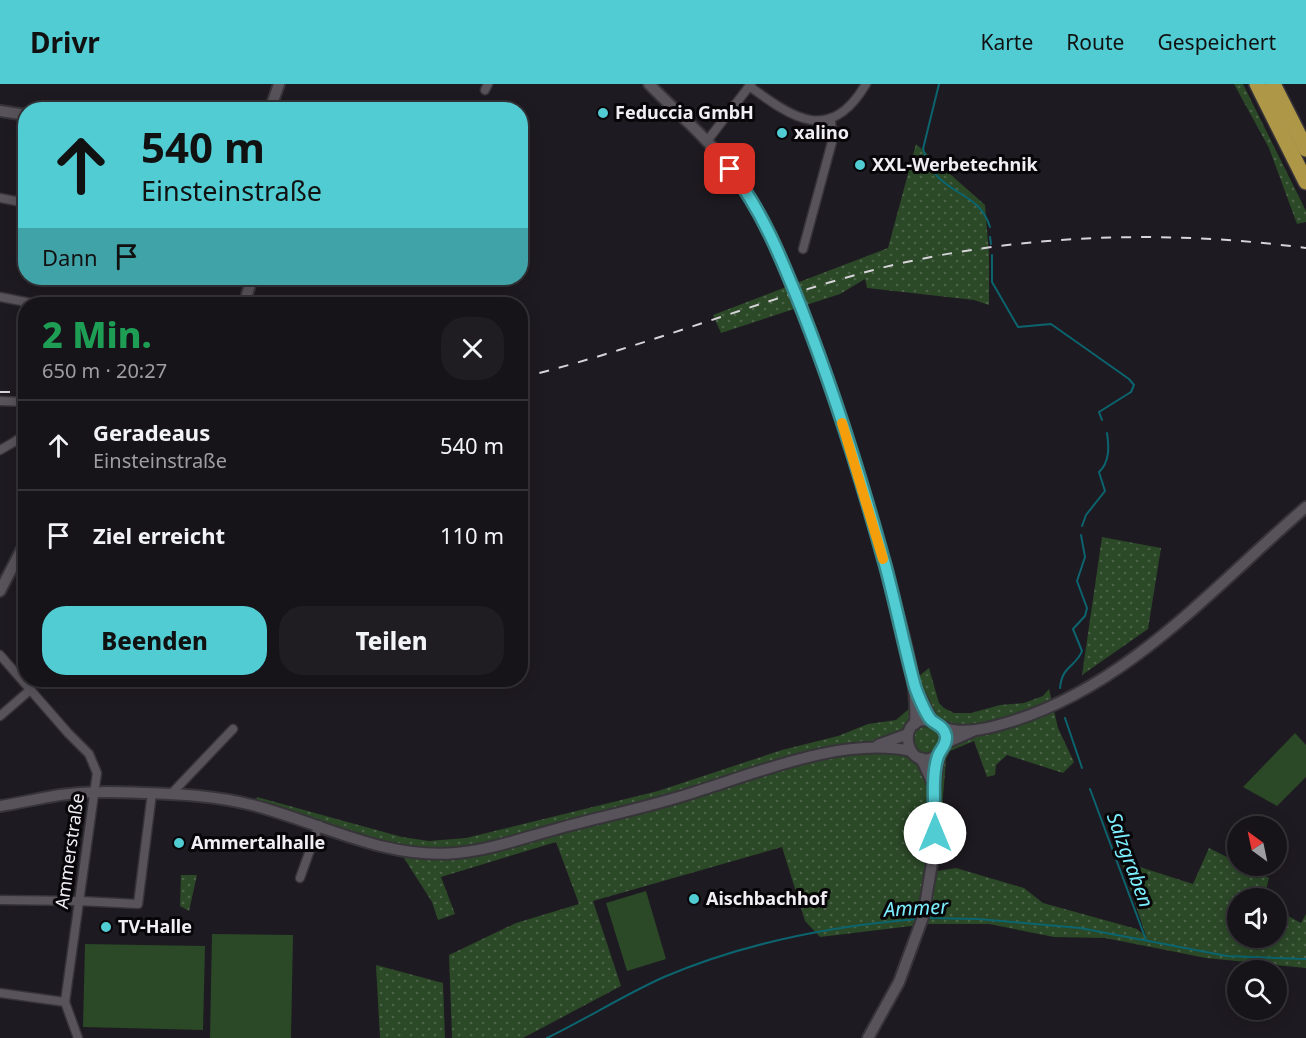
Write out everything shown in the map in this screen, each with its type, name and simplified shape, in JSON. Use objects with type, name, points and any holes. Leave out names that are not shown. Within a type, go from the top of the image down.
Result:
[{"type":"highway","points":[[1257,84],[1306,182]]},
{"type":"highway","points":[[1273,84],[1306,149]]},
{"type":"street","points":[[273,102],[279,84]]},
{"type":"street","points":[[649,84],[707,141],[749,195],[771,234],[786,270],[832,392],[867,503],[915,686],[915,724]]},
{"type":"street","points":[[707,141],[750,85],[795,116],[813,120],[831,118],[853,103],[866,84]]},
{"type":"street","points":[[0,111],[18,114]]},
{"type":"street","points":[[803,249],[832,142],[831,118]]},
{"type":"street","points":[[0,198],[18,201]]},
{"type":"street","points":[[0,297],[18,300]]},
{"type":"street","points":[[0,401],[18,402]]},
{"type":"street","points":[[0,450],[18,439]]},
{"type":"street","points":[[868,1038],[899,982],[919,930],[927,901],[934,845],[934,787],[939,754],[946,743],[974,730],[1002,725],[1032,715],[1091,686],[1192,610],[1306,507]]},
{"type":"street","points":[[0,591],[18,556]]},
{"type":"street","name":"Ammerstraße","points":[[0,655],[18,676]]},
{"type":"street","points":[[915,686],[936,723],[945,734],[946,743]]},
{"type":"street","name":"Ammerstraße","points":[[27,687],[88,754],[97,772],[65,1002],[78,1038]]},
{"type":"street","points":[[0,716],[30,690]]},
{"type":"street","points":[[911,751],[908,745],[908,734],[915,724],[925,720],[974,730]]},
{"type":"street","points":[[172,794],[232,729]]},
{"type":"street","points":[[0,806],[62,795],[95,792],[208,796],[251,805],[398,850],[431,854],[458,853],[667,801],[815,756],[875,746],[908,734]]},
{"type":"street","points":[[875,746],[911,751],[921,758],[934,787]]},
{"type":"street","points":[[921,758],[932,758],[939,754]]},
{"type":"street","points":[[0,900],[138,904],[152,793]]},
{"type":"street","points":[[300,878],[319,825]]},
{"type":"street","points":[[0,993],[65,1002]]},
{"type":"green space","points":[[1234,84],[1243,84],[1306,211],[1306,222],[1297,224],[1269,148]]},
{"type":"green space","points":[[916,144],[985,205],[989,254],[989,305],[974,300],[867,288],[865,279],[840,294],[721,333],[713,315],[888,248]]},
{"type":"green space","points":[[1102,537],[1161,548],[1148,629],[1082,675]]},
{"type":"green space","points":[[929,668],[939,703],[954,713],[971,713],[1000,705],[1024,703],[1043,696],[1049,689],[1058,728],[1074,762],[1063,773],[1007,755],[996,765],[995,775],[987,777],[974,741],[950,751],[946,759],[937,871],[956,868],[1024,888],[1043,903],[1137,929],[1146,936],[1121,861],[1193,884],[1209,848],[1227,857],[1227,876],[1269,878],[1266,888],[1227,888],[1227,948],[1287,948],[1287,915],[1301,923],[1306,914],[1306,968],[1287,966],[1287,960],[1206,958],[1105,938],[1054,937],[989,924],[928,924],[820,937],[805,921],[782,847],[593,901],[621,986],[523,1038],[452,1038],[449,955],[516,923],[579,904],[556,842],[441,877],[455,914],[438,920],[432,902],[404,858],[253,807],[257,797],[402,837],[429,841],[466,838],[658,791],[782,750],[838,736],[868,724],[896,720],[911,707],[909,684]]},
{"type":"green space","points":[[1295,733],[1306,745],[1306,777],[1277,806],[1243,787]]},
{"type":"green space","points":[[181,875],[197,875],[189,911],[180,906]]},
{"type":"green space","points":[[646,891],[666,959],[627,971],[606,903]]},
{"type":"green space","points":[[212,934],[293,935],[291,1038],[210,1038]]},
{"type":"green space","points":[[85,944],[205,946],[203,1030],[83,1027]]},
{"type":"green space","points":[[376,965],[443,983],[445,1038],[380,1038]]},
{"type":"waterway","name":"Salzgraben","points":[[939,84],[923,149],[936,175],[975,204],[986,217],[990,227]]},
{"type":"waterway","name":"Salzgraben","points":[[990,237],[991,244]]},
{"type":"waterway","name":"Salzgraben","points":[[992,255],[992,282],[1018,327],[1051,324],[1129,379],[1134,385],[1131,392],[1099,412],[1102,420]]},
{"type":"waterway","name":"Salzgraben","points":[[1082,526],[1086,515],[1105,491],[1099,472],[1107,459],[1107,433]]},
{"type":"waterway","name":"Salzgraben","points":[[1060,688],[1063,675],[1082,651],[1073,629],[1085,616],[1087,608],[1077,581],[1085,557],[1081,535]]},
{"type":"waterway","name":"Salzgraben","points":[[1065,718],[1082,768]]},
{"type":"waterway","name":"Salzgraben","points":[[1090,789],[1146,940]]},
{"type":"waterway","name":"Ammer","points":[[926,918],[978,919],[1080,928],[1227,956],[1306,959]]},
{"type":"waterway","name":"Ammer","points":[[547,1038],[664,977],[725,955],[820,931],[917,919]]},
{"type":"railway","points":[[528,376],[610,353],[788,295],[877,269],[983,248],[1090,238],[1145,237],[1199,238],[1306,248]]},
{"type":"railway","points":[[0,392],[18,392]]},
{"type":"slow traffic","points":[[842,423],[883,559]]},
{"type":"place","name":"Feduccia GmbH","points":[[603,113]]},
{"type":"place","name":"xalino","points":[[782,133]]},
{"type":"place","name":"XXL-Werbetechnik","points":[[860,165]]},
{"type":"place","name":"Ammertalhalle","points":[[179,843]]},
{"type":"place","name":"Aischbachhof","points":[[694,899]]},
{"type":"place","name":"TV-Halle","points":[[106,927]]},
{"type":"route","points":[[730,169],[749,195],[771,234],[808,326],[836,404],[867,503],[915,686],[932,721],[943,728],[945,734],[946,743],[939,754],[934,787],[935,833]]}]
